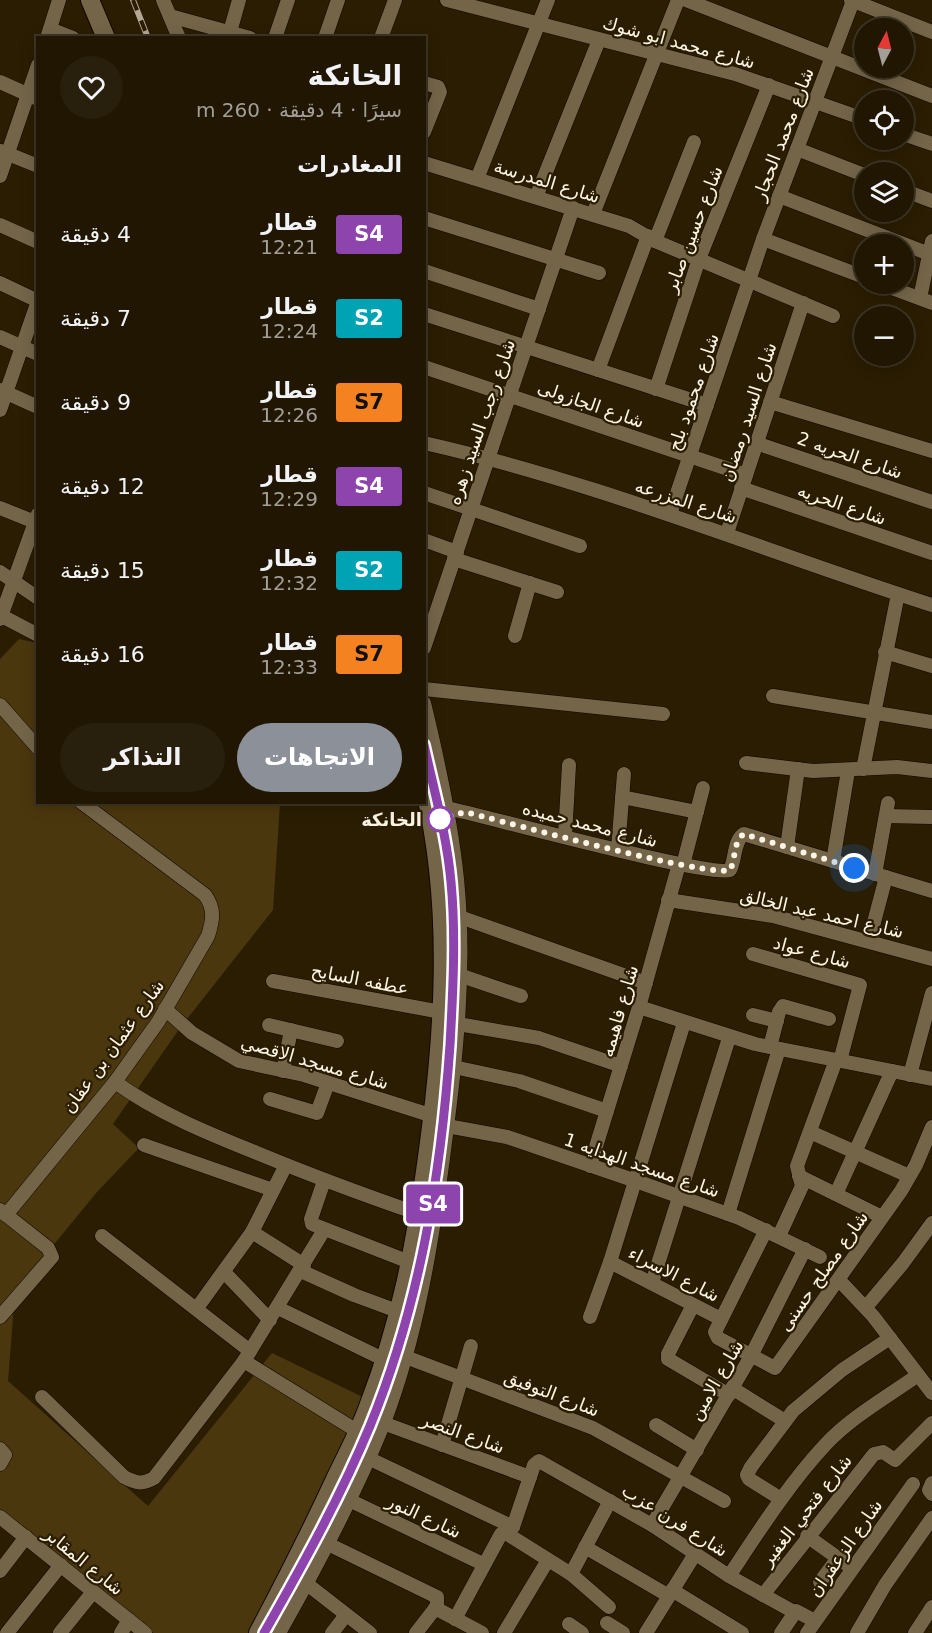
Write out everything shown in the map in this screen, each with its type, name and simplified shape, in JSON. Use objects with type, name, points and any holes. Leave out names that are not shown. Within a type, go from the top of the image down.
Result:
[{"type":"street","points":[[59,0],[48,33],[63,36]]},
{"type":"street","points":[[90,0],[105,36]]},
{"type":"street","points":[[163,0],[178,36]]},
{"type":"street","points":[[230,32],[239,0]]},
{"type":"street","points":[[276,36],[288,0]]},
{"type":"street","points":[[326,36],[338,0]]},
{"type":"street","points":[[382,36],[395,0]]},
{"type":"street","name":"شارع محمد ابو شوك","points":[[447,0],[769,85],[854,116]]},
{"type":"street","points":[[477,179],[548,0]]},
{"type":"street","points":[[593,214],[678,0]]},
{"type":"street","points":[[686,0],[932,96]]},
{"type":"street","points":[[852,0],[932,32]]},
{"type":"street","name":"شارع محمد الحجار","points":[[749,280],[852,0]]},
{"type":"street","points":[[170,16],[243,36]]},
{"type":"street","points":[[536,197],[599,40]]},
{"type":"street","points":[[0,176],[4,152],[32,97],[36,76]]},
{"type":"street","points":[[0,82],[32,97]]},
{"type":"street","points":[[426,84],[440,89],[426,127]]},
{"type":"street","name":"شارع حسين صابر","points":[[656,389],[699,260],[769,85]]},
{"type":"street","points":[[914,138],[932,144]]},
{"type":"street","points":[[598,370],[694,142]]},
{"type":"street","points":[[797,149],[854,171]]},
{"type":"street","points":[[4,152],[36,165]]},
{"type":"street","name":"شارع المدرسة","points":[[426,164],[630,226],[699,260],[833,316]]},
{"type":"street","points":[[914,194],[932,201]]},
{"type":"street","points":[[779,196],[931,250],[926,300],[910,294]]},
{"type":"street","name":"شارع رجب السيد زهره","points":[[426,642],[573,208]]},
{"type":"street","points":[[426,220],[599,273]]},
{"type":"street","points":[[0,225],[36,241]]},
{"type":"street","points":[[763,239],[854,273]]},
{"type":"street","points":[[426,272],[538,309]]},
{"type":"street","name":"شارع محمود بلح","points":[[670,514],[749,280]]},
{"type":"street","points":[[0,284],[36,301]]},
{"type":"street","name":"شارع السيد رمضان","points":[[727,533],[803,303]]},
{"type":"street","points":[[0,410],[3,392],[22,347],[36,304]]},
{"type":"street","points":[[426,315],[707,405]]},
{"type":"street","points":[[0,337],[36,353]]},
{"type":"street","name":"شارع الجازولى","points":[[426,368],[690,456],[744,482]]},
{"type":"street","points":[[3,392],[36,406]]},
{"type":"street","points":[[770,402],[932,451]]},
{"type":"street","name":"شارع المزرعه","points":[[426,443],[489,457],[670,514],[932,605]]},
{"type":"street","name":"شارع الحريه 2","points":[[756,443],[932,502]]},
{"type":"street","name":"شارع الحريه","points":[[744,482],[932,553]]},
{"type":"street","points":[[426,495],[580,546]]},
{"type":"street","points":[[0,508],[35,528],[0,617],[36,634]]},
{"type":"street","points":[[426,541],[455,556],[557,592]]},
{"type":"street","points":[[0,572],[36,597]]},
{"type":"street","points":[[515,636],[530,583]]},
{"type":"street","points":[[863,769],[898,594]]},
{"type":"street","points":[[885,652],[932,666]]},
{"type":"street","points":[[426,689],[663,714]]},
{"type":"street","points":[[773,696],[932,722]]},
{"type":"street","points":[[0,705],[36,746]]},
{"type":"street","points":[[258,1633],[310,1533],[357,1431],[385,1360],[412,1263],[419,1214],[454,1067],[458,1024],[460,917],[447,808],[426,712]]},
{"type":"street","points":[[746,763],[798,769],[848,771],[897,767],[932,771]]},
{"type":"street","points":[[565,836],[569,765]]},
{"type":"street","points":[[798,769],[787,847],[932,891]]},
{"type":"street","points":[[833,861],[848,771]]},
{"type":"street","points":[[618,849],[624,774]]},
{"type":"street","name":"شارع فاهيمه","points":[[590,1166],[703,788]]},
{"type":"street","points":[[622,797],[697,812]]},
{"type":"street","points":[[280,1633],[328,1544],[383,1423],[404,1356],[430,1249],[440,1121],[441,879],[426,798]]},
{"type":"street","name":"شارع عثمان بن عفان","points":[[3,1212],[114,1082],[165,1009],[208,936],[213,915],[211,904],[205,895],[84,804]]},
{"type":"street","name":"شارع محمد حميده","points":[[447,808],[681,865],[726,872],[732,866],[738,838],[744,834],[787,847]]},
{"type":"street","points":[[869,941],[881,876],[887,810],[932,817]]},
{"type":"street","name":"شارع احمد عبد الخالق","points":[[668,900],[773,916],[932,958]]},
{"type":"street","points":[[460,917],[646,983]]},
{"type":"street","name":"شارع عواد","points":[[753,954],[860,985],[838,1061]]},
{"type":"street","points":[[459,975],[521,996]]},
{"type":"street","name":"عطفه السايح","points":[[273,981],[441,1012]]},
{"type":"street","points":[[910,1075],[932,993]]},
{"type":"street","points":[[728,1214],[775,1048],[777,1021],[783,1006],[829,1019]]},
{"type":"street","points":[[639,1007],[729,1038],[932,1079]]},
{"type":"street","name":"شارع مسجد الاقصي","points":[[165,1009],[192,1033],[239,1061],[328,1083],[440,1121]]},
{"type":"street","points":[[753,1015],[777,1021]]},
{"type":"street","points":[[590,1317],[636,1181],[684,1023]]},
{"type":"street","points":[[458,1024],[539,1038],[621,1066]]},
{"type":"street","points":[[269,1025],[338,1041]]},
{"type":"street","points":[[283,1071],[291,1030]]},
{"type":"street","points":[[652,1283],[729,1038]]},
{"type":"street","points":[[779,1236],[800,1191],[797,1166],[838,1061]]},
{"type":"street","points":[[454,1067],[519,1081],[607,1111]]},
{"type":"street","points":[[836,1194],[892,1071]]},
{"type":"street","points":[[114,1082],[146,1103],[186,1124],[324,1180],[419,1214]]},
{"type":"street","points":[[270,1099],[317,1113],[328,1083]]},
{"type":"street","name":"شارع مسجد الهدايه 1","points":[[440,1121],[507,1137],[636,1181],[728,1214],[820,1257]]},
{"type":"street","name":"شارع مصلح حسنى","points":[[718,1324],[718,1338],[771,1367],[777,1367],[909,1176],[932,1127]]},
{"type":"street","points":[[810,1132],[856,1150],[909,1176]]},
{"type":"street","points":[[144,1145],[273,1190]]},
{"type":"street","points":[[197,1308],[252,1232],[286,1165]]},
{"type":"street","points":[[800,1176],[882,1217]]},
{"type":"street","points":[[324,1180],[311,1219],[312,1224],[412,1263]]},
{"type":"street","points":[[0,1317],[51,1261],[52,1252],[3,1212]]},
{"type":"street","points":[[866,1307],[903,1263],[932,1223]]},
{"type":"street","points":[[42,1397],[124,1477],[135,1483],[145,1483],[154,1478],[247,1356],[303,1268],[324,1230]]},
{"type":"street","points":[[718,1324],[766,1230]]},
{"type":"street","points":[[252,1232],[303,1268],[354,1295],[400,1312]]},
{"type":"street","points":[[102,1236],[197,1308],[247,1356],[357,1431]]},
{"type":"street","name":"شارع الامين","points":[[652,1525],[751,1356],[805,1249]]},
{"type":"street","name":"شارع الاسراء","points":[[610,1262],[693,1305],[718,1324]]},
{"type":"street","points":[[224,1272],[270,1320]]},
{"type":"street","points":[[839,1280],[866,1307],[932,1393]]},
{"type":"street","points":[[693,1305],[668,1354],[668,1359],[785,1421]]},
{"type":"street","points":[[278,1308],[385,1360]]},
{"type":"street","points":[[781,1499],[749,1479],[748,1471],[785,1421],[842,1370],[890,1338]]},
{"type":"street","points":[[442,1445],[471,1346]]},
{"type":"street","name":"شارع التوفيق","points":[[404,1356],[593,1428],[724,1501]]},
{"type":"street","points":[[729,1576],[781,1499],[826,1444],[840,1431],[918,1375]]},
{"type":"street","name":"شارع النصر","points":[[383,1423],[530,1477]]},
{"type":"street","points":[[927,1438],[932,1423]]},
{"type":"street","points":[[656,1425],[697,1449]]},
{"type":"street","name":"شارع فتحي الغفير","points":[[763,1595],[862,1468],[879,1452],[895,1460],[927,1438]]},
{"type":"street","points":[[0,1449],[5,1455],[0,1464]]},
{"type":"street","points":[[368,1458],[509,1529],[548,1560],[571,1574],[609,1607]]},
{"type":"street","name":"شارع فرن عزب","points":[[530,1477],[536,1462],[543,1462],[652,1525],[729,1576],[794,1612],[799,1611],[811,1627]]},
{"type":"street","points":[[455,1619],[483,1564],[509,1529],[530,1477]]},
{"type":"street","name":"شارع الزعفران","points":[[811,1627],[913,1484]]},
{"type":"street","name":"شارع النور","points":[[349,1500],[483,1564]]},
{"type":"street","points":[[571,1574],[610,1501]]},
{"type":"street","name":"شارع المقابر","points":[[0,1517],[145,1633]]},
{"type":"street","points":[[857,1633],[885,1585],[932,1518]]},
{"type":"street","points":[[807,1536],[852,1568]]},
{"type":"street","points":[[0,1571],[26,1538]]},
{"type":"street","points":[[328,1544],[435,1595],[437,1604],[455,1619],[482,1633]]},
{"type":"street","points":[[585,1547],[671,1593],[721,1628],[742,1633]]},
{"type":"street","points":[[646,1633],[695,1554]]},
{"type":"street","points":[[820,1582],[838,1558]]},
{"type":"street","points":[[504,1633],[548,1560]]},
{"type":"street","points":[[7,1633],[61,1565]]},
{"type":"street","points":[[307,1584],[370,1633]]},
{"type":"street","points":[[60,1633],[93,1592]]},
{"type":"street","points":[[416,1633],[437,1604]]},
{"type":"street","points":[[915,1633],[932,1607]]},
{"type":"street","points":[[781,1633],[794,1612]]},
{"type":"street","points":[[332,1633],[346,1615]]},
{"type":"street","points":[[121,1633],[129,1620]]},
{"type":"street","points":[[608,1623],[623,1633]]},
{"type":"street","points":[[569,1624],[582,1633]]},
{"type":"shaded area","points":[[19,639],[36,643],[36,804],[280,804],[273,910],[180,1028],[113,1124],[139,1148],[97,1192],[15,1292],[8,1381],[148,1506],[272,1353],[369,1400],[252,1633],[153,1633],[0,1511],[0,659]]},
{"type":"railway","points":[[133,0],[147,36]]},
{"type":"railway","points":[[264,1633],[307,1557],[359,1453],[387,1380],[402,1332],[426,1236],[446,1089],[454,941],[449,865],[426,754]]},
{"type":"train","name":"S4","points":[[264,1633],[331,1512],[370,1426],[392,1365],[414,1287],[433,1206],[446,1113],[453,946],[451,881],[426,754]]},
{"type":"place","name":"الخانكة","points":[[440,819]]},
{"type":"route","points":[[440,819],[465,812],[674,863],[721,872],[730,870],[738,838],[744,834],[854,868]]}]
